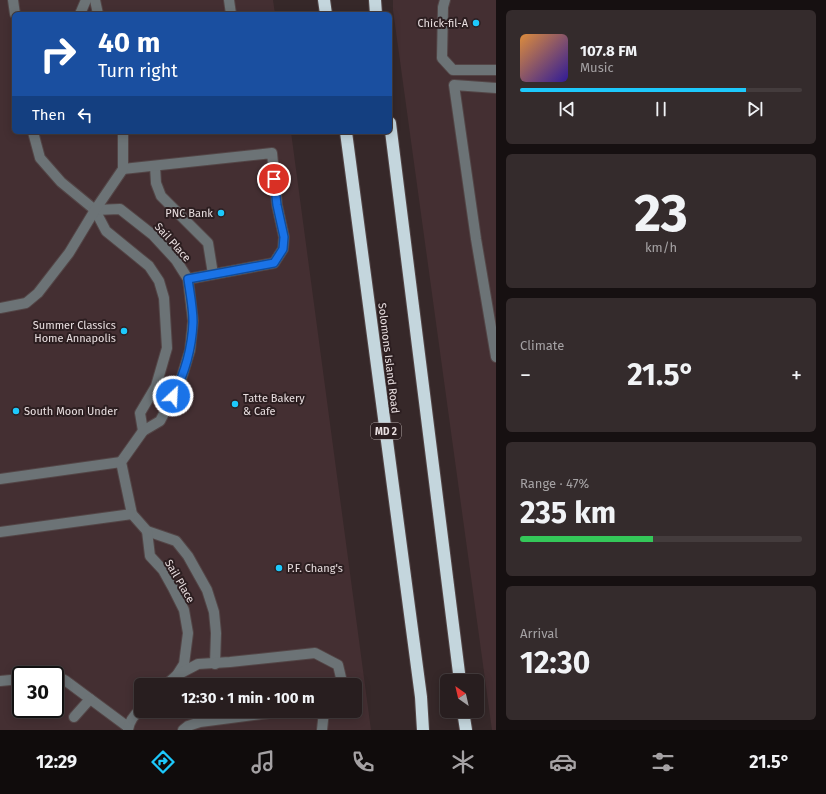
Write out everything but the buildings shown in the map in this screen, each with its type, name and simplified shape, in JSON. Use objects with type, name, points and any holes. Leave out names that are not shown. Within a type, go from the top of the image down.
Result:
[{"type":"highway","points":[[324,0],[326,12]]},
{"type":"highway","points":[[375,0],[376,12]]},
{"type":"highway","name":"Solomons Island Road","points":[[346,134],[420,689],[423,730]]},
{"type":"highway","points":[[391,134],[459,674]]},
{"type":"highway","points":[[464,718],[466,730]]},
{"type":"street","points":[[13,0],[15,12]]},
{"type":"street","points":[[81,12],[86,0]]},
{"type":"street","points":[[95,0],[98,12]]},
{"type":"street","points":[[229,0],[231,12]]},
{"type":"street","points":[[445,0],[443,7],[442,58],[453,70],[496,70]]},
{"type":"street","points":[[496,88],[454,85],[476,239],[496,357]]},
{"type":"street","points":[[34,134],[40,158],[61,182],[95,210],[106,230],[149,266],[159,281],[164,298],[167,348],[156,386],[140,413],[143,431]]},
{"type":"street","points":[[0,308],[26,303],[38,293],[69,253],[95,210],[123,170],[123,134]]},
{"type":"street","points":[[123,170],[272,153],[277,205],[284,237],[283,249],[274,263],[188,279]]},
{"type":"street","points":[[155,166],[156,183],[161,196],[208,243],[213,274]]},
{"type":"street","name":"Sail Place","points":[[95,210],[120,209],[153,235],[176,260],[188,279],[193,321],[190,350],[180,383],[160,421],[143,431],[121,462],[132,514],[147,531],[176,541],[188,556],[207,590],[214,612],[216,633],[215,664]]},
{"type":"street","points":[[0,479],[121,462]]},
{"type":"street","points":[[0,532],[132,514]]},
{"type":"street","name":"Sail Place","points":[[147,531],[150,556],[163,570],[184,610],[188,633],[184,664],[174,678]]},
{"type":"street","points":[[177,675],[198,664],[215,664],[315,653],[338,665],[341,678]]},
{"type":"street","points":[[0,681],[12,680]]},
{"type":"street","points":[[64,680],[128,729],[134,718]]},
{"type":"street","points":[[74,718],[90,699]]},
{"type":"street","points":[[183,730],[188,726],[200,722],[231,718]]},
{"type":"street","points":[[322,730],[323,718]]},
{"type":"shaded area","points":[[0,0],[273,0],[275,12],[12,12],[12,134],[291,134],[371,730],[0,730]]},
{"type":"shaded area","points":[[393,0],[496,0],[496,730],[492,730],[393,10]]},
{"type":"place","name":"Chick-fil-A","points":[[476,23]]},
{"type":"place","name":"PNC Bank","points":[[221,213]]},
{"type":"place","name":"Summer Classics Home Annapolis","points":[[124,331]]},
{"type":"place","name":"Tatte Bakery & Cafe","points":[[235,404]]},
{"type":"place","name":"South Moon Under","points":[[16,411]]},
{"type":"place","name":"P.F. Chang's","points":[[279,568]]},
{"type":"route","points":[[173,396],[180,383],[190,350],[193,321],[188,279],[274,263],[283,249],[284,237],[277,205],[274,179]]}]
